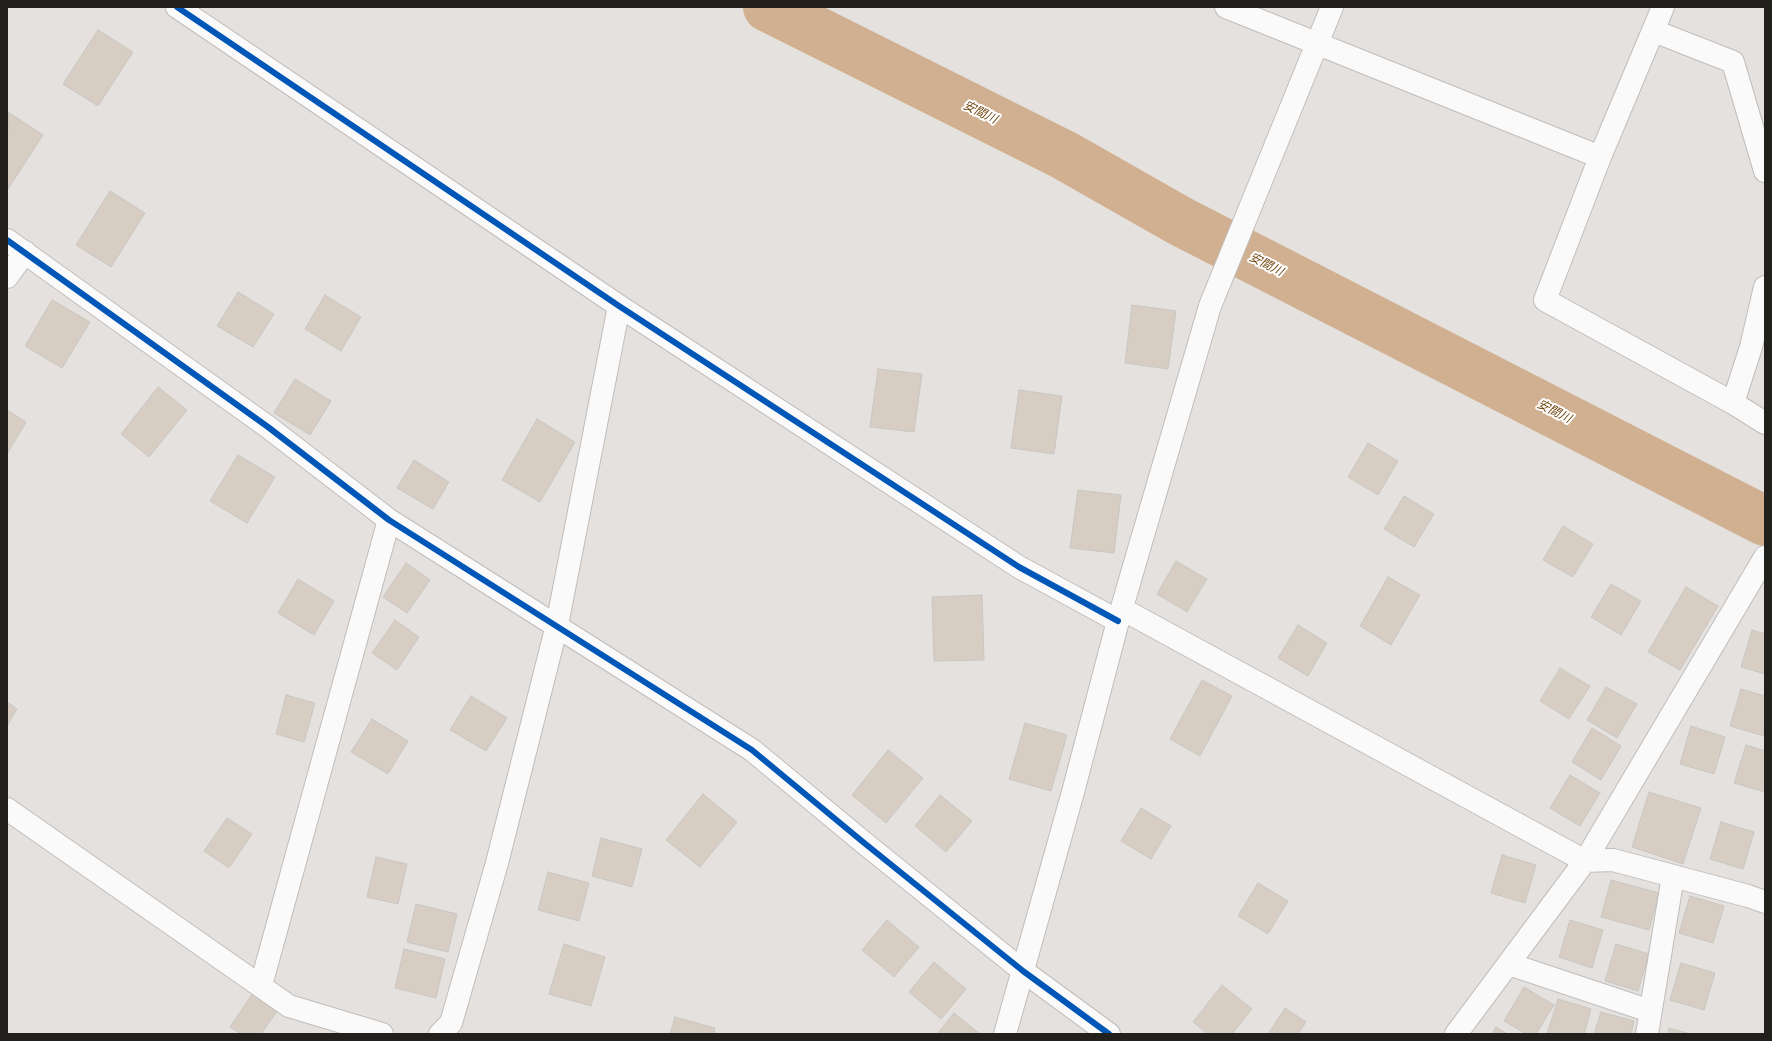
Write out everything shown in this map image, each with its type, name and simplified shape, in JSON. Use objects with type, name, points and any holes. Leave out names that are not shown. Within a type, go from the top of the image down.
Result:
[{"type":"street","points":[[177,7],[619,306],[1019,567],[1120,615],[1586,861],[1613,860],[1748,896],[1764,902]]},
{"type":"street","points":[[1226,7],[1600,157]]},
{"type":"street","points":[[1006,1034],[1074,792],[1120,615],[1210,306],[1332,7]]},
{"type":"street","points":[[1663,7],[1600,157],[1545,300],[1733,403],[1765,423]]},
{"type":"street","points":[[1654,31],[1732,62],[1765,171]]},
{"type":"street","points":[[7,240],[268,427],[389,520],[557,625],[752,750],[862,842],[1023,971],[1109,1034]]},
{"type":"street","points":[[7,277],[24,252]]},
{"type":"street","points":[[1733,403],[1751,347],[1765,287]]},
{"type":"street","points":[[440,1034],[451,1023],[497,863],[557,625],[619,306]]},
{"type":"street","points":[[261,985],[389,520]]},
{"type":"street","points":[[1456,1034],[1586,861],[1765,557]]},
{"type":"street","points":[[7,809],[290,1006],[382,1034]]},
{"type":"street","points":[[1646,1034],[1672,876]]},
{"type":"street","points":[[1509,964],[1650,1011]]},
{"type":"building","points":[[98,30],[133,52],[98,106],[63,84]]},
{"type":"building","points":[[8,112],[43,135],[8,189],[7,188]]},
{"type":"building","points":[[110,191],[145,213],[111,267],[76,245]]},
{"type":"building","points":[[238,292],[274,314],[253,347],[217,326]]},
{"type":"building","points":[[325,295],[361,317],[341,351],[305,329]]},
{"type":"building","points":[[52,300],[90,322],[62,368],[25,346]]},
{"type":"building","points":[[1132,305],[1176,311],[1168,369],[1125,363]]},
{"type":"building","points":[[878,369],[922,374],[914,432],[870,427]]},
{"type":"building","points":[[295,379],[331,401],[310,435],[274,413]]},
{"type":"building","points":[[158,387],[187,410],[149,457],[121,434]]},
{"type":"building","points":[[1019,390],[1062,396],[1054,454],[1011,448]]},
{"type":"building","points":[[7,410],[26,422],[7,454]]},
{"type":"building","points":[[537,419],[575,442],[540,502],[502,480]]},
{"type":"building","points":[[1368,443],[1398,461],[1378,495],[1348,477]]},
{"type":"building","points":[[238,455],[275,477],[247,523],[210,501]]},
{"type":"building","points":[[414,460],[449,482],[433,509],[397,488]]},
{"type":"building","points":[[1078,490],[1121,495],[1114,553],[1070,548]]},
{"type":"building","points":[[1404,496],[1434,514],[1414,547],[1384,529]]},
{"type":"building","points":[[1563,526],[1593,544],[1573,577],[1543,560]]},
{"type":"building","points":[[1176,561],[1207,579],[1187,612],[1157,594]]},
{"type":"building","points":[[406,563],[430,580],[407,613],[383,597]]},
{"type":"building","points":[[1388,577],[1420,595],[1391,645],[1360,626]]},
{"type":"building","points":[[298,579],[334,601],[314,635],[278,613]]},
{"type":"building","points":[[1611,584],[1641,601],[1621,635],[1591,617]]},
{"type":"building","points":[[1686,587],[1718,606],[1680,670],[1648,652]]},
{"type":"building","points":[[982,595],[984,660],[934,661],[932,597]]},
{"type":"building","points":[[395,620],[419,637],[397,670],[372,653]]},
{"type":"building","points":[[1298,625],[1327,643],[1308,676],[1278,658]]},
{"type":"building","points":[[1752,630],[1765,634],[1765,674],[1741,667]]},
{"type":"building","points":[[1560,668],[1590,686],[1569,719],[1540,701]]},
{"type":"building","points":[[1202,680],[1232,696],[1200,756],[1170,739]]},
{"type":"building","points":[[1606,687],[1637,704],[1617,738],[1587,720]]},
{"type":"building","points":[[1741,689],[1765,696],[1764,736],[1730,726]]},
{"type":"building","points":[[286,695],[315,703],[304,742],[276,734]]},
{"type":"building","points":[[471,696],[507,718],[486,751],[450,730]]},
{"type":"building","points":[[7,702],[17,709],[7,726]]},
{"type":"building","points":[[372,719],[408,741],[388,774],[351,752]]},
{"type":"building","points":[[1025,723],[1067,735],[1051,791],[1009,779]]},
{"type":"building","points":[[1691,726],[1725,737],[1714,774],[1680,764]]},
{"type":"building","points":[[1592,728],[1621,746],[1601,780],[1572,762]]},
{"type":"building","points":[[1746,745],[1765,751],[1765,792],[1734,783]]},
{"type":"building","points":[[888,750],[923,778],[886,823],[852,795]]},
{"type":"building","points":[[1570,775],[1600,793],[1580,826],[1550,808]]},
{"type":"building","points":[[1649,792],[1701,808],[1683,864],[1632,847]]},
{"type":"building","points":[[703,794],[737,822],[700,867],[666,840]]},
{"type":"building","points":[[940,795],[972,821],[946,852],[915,826]]},
{"type":"building","points":[[1141,808],[1171,826],[1151,859],[1121,841]]},
{"type":"building","points":[[227,818],[252,834],[229,868],[204,851]]},
{"type":"building","points":[[1721,822],[1754,832],[1743,869],[1710,859]]},
{"type":"building","points":[[601,838],[642,849],[632,887],[592,876]]},
{"type":"building","points":[[1502,855],[1536,865],[1525,903],[1491,893]]},
{"type":"building","points":[[376,857],[407,864],[398,904],[367,897]]},
{"type":"building","points":[[548,872],[589,883],[579,921],[538,910]]},
{"type":"building","points":[[1611,880],[1659,893],[1649,930],[1601,917]]},
{"type":"building","points":[[1258,883],[1288,901],[1268,934],[1238,916]]},
{"type":"building","points":[[1690,896],[1724,906],[1713,943],[1679,933]]},
{"type":"building","points":[[416,904],[457,914],[448,952],[407,942]]},
{"type":"building","points":[[887,920],[919,947],[894,977],[862,950]]},
{"type":"building","points":[[1570,920],[1603,930],[1592,968],[1559,957]]},
{"type":"building","points":[[564,944],[605,957],[591,1006],[549,994]]},
{"type":"building","points":[[1616,944],[1649,954],[1638,991],[1605,981]]},
{"type":"building","points":[[404,949],[445,959],[436,998],[395,988]]},
{"type":"building","points":[[934,962],[966,989],[941,1019],[909,992]]},
{"type":"building","points":[[1681,963],[1715,973],[1704,1010],[1670,1000]]},
{"type":"building","points":[[1222,985],[1252,1009],[1232,1034],[1208,1034],[1193,1022]]},
{"type":"building","points":[[1524,987],[1554,1005],[1536,1034],[1526,1034],[1504,1021]]},
{"type":"building","points":[[253,993],[278,1010],[261,1034],[241,1034],[230,1027]]},
{"type":"building","points":[[1558,999],[1591,1009],[1584,1034],[1547,1034]]},
{"type":"building","points":[[1285,1008],[1306,1022],[1298,1034],[1268,1034]]},
{"type":"building","points":[[1601,1012],[1634,1021],[1631,1034],[1594,1034]]},
{"type":"building","points":[[954,1013],[980,1034],[937,1034]]},
{"type":"building","points":[[675,1017],[715,1028],[714,1034],[670,1034]]},
{"type":"building","points":[[1496,1027],[1507,1034],[1492,1034]]},
{"type":"building","points":[[1669,1028],[1690,1034],[1668,1034]]},
{"type":"waterway","name":"安間川","points":[[768,7],[1064,155],[1180,221],[1765,521]]},
{"type":"cycle path","points":[[177,7],[619,306],[1019,567],[1118,621]]},
{"type":"cycle path","points":[[7,240],[268,427],[389,520],[752,750],[1023,971],[1109,1034]]}]
